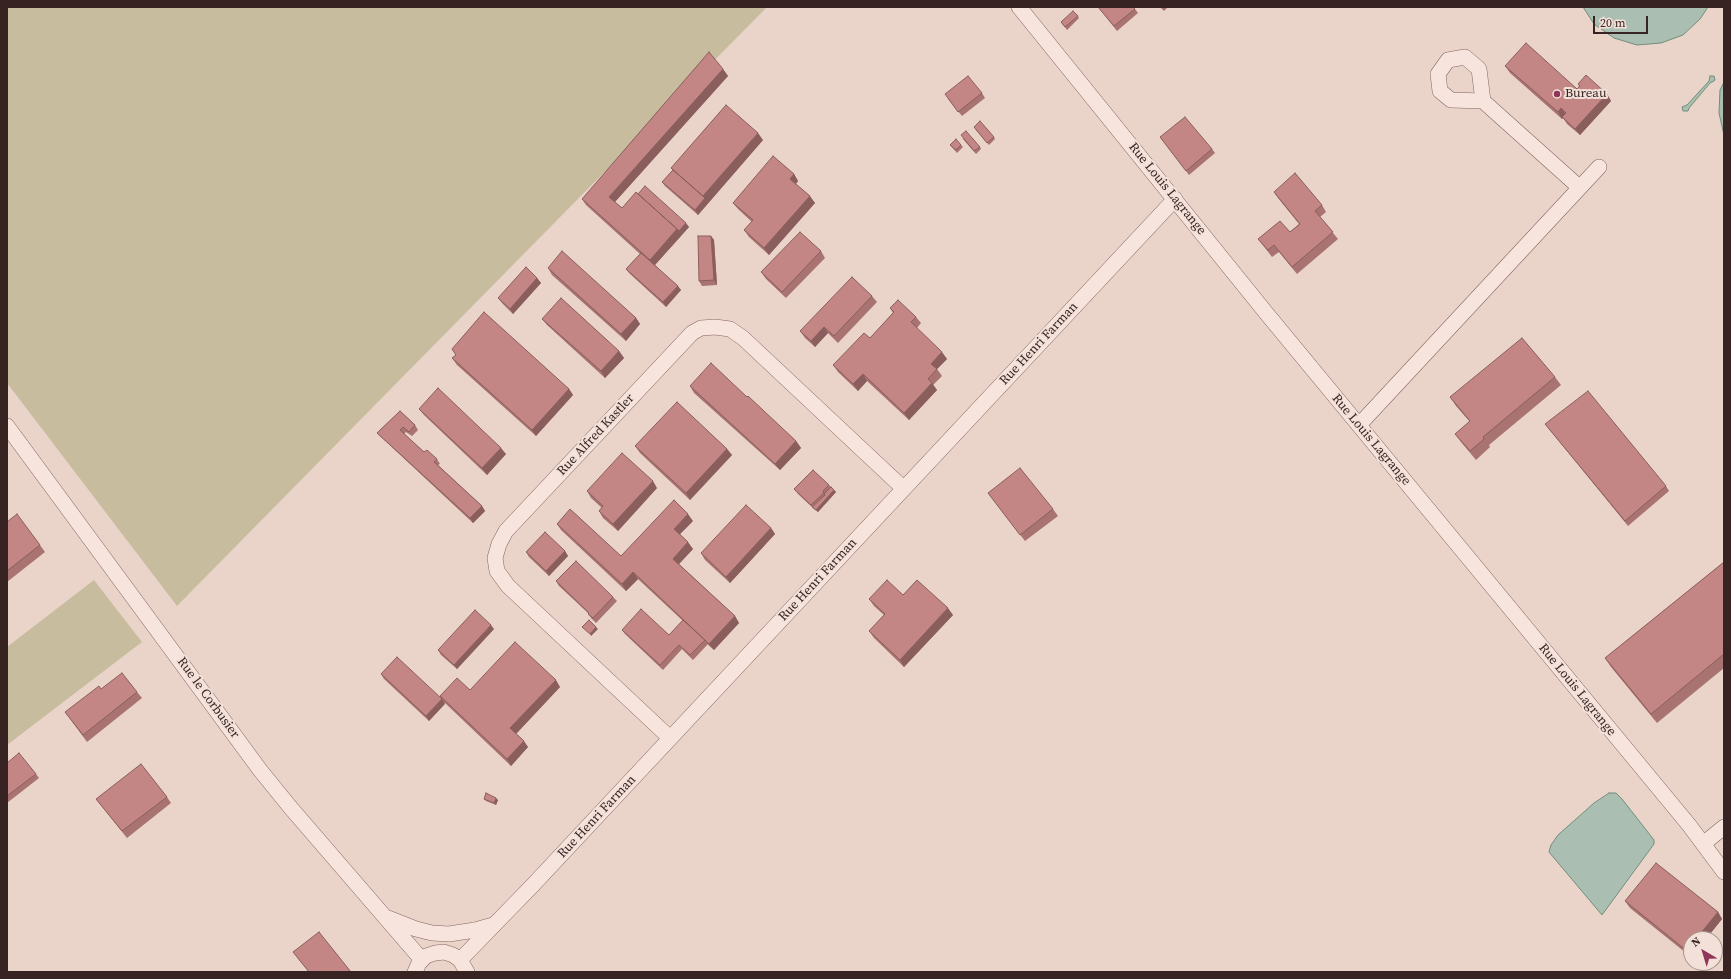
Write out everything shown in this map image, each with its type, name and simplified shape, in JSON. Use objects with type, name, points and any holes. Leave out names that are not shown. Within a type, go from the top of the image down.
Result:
[{"type":"street","name":"Rue Louis Lagrange","points":[[1019,7],[1359,426],[1703,844],[1724,872]]},
{"type":"street","points":[[1483,101],[1579,187]]},
{"type":"street","points":[[1359,426],[1598,167]]},
{"type":"street","name":"Rue Henri Farman","points":[[463,966],[494,925],[1175,199]]},
{"type":"street","name":"Rue Alfred Kastler","points":[[670,738],[508,586],[497,571],[495,558],[499,544],[506,532],[692,333],[701,328],[715,327],[730,329],[743,338],[903,488]]},
{"type":"street","name":"Rue le Corbusier","points":[[7,426],[260,770],[290,807],[384,915],[418,966]]},
{"type":"street","points":[[1703,844],[1724,827]]},
{"type":"street","points":[[384,915],[397,922],[432,933],[449,934],[494,925]]},
{"type":"street","points":[[418,966],[435,953],[444,952],[453,955],[463,966]]},
{"type":"shaded area","points":[[7,7],[767,7],[177,606],[7,383]]},
{"type":"shaded area","points":[[1583,7],[1708,7],[1700,19],[1683,35],[1661,43],[1637,45],[1614,38],[1594,24]]},
{"type":"shaded area","points":[[1710,76],[1714,76],[1715,80],[1710,83],[1688,111],[1683,111],[1682,107],[1687,105],[1709,81]]},
{"type":"shaded area","points":[[1724,82],[1724,135],[1719,113],[1720,90]]},
{"type":"shaded area","points":[[94,580],[142,642],[7,745],[7,647]]},
{"type":"shaded area","points":[[1609,793],[1616,793],[1622,799],[1654,840],[1654,844],[1602,915],[1549,852],[1551,845],[1558,835],[1594,803]]},
{"type":"building","points":[[1098,7],[1133,7],[1135,9],[1114,26]]},
{"type":"building","points":[[1073,11],[1078,16],[1065,27],[1061,22]]},
{"type":"building","name":"Bureau","points":[[1526,43],[1577,89],[1580,86],[1578,84],[1586,75],[1607,94],[1575,129],[1562,117],[1566,113],[1561,108],[1558,112],[1505,66]]},
{"type":"building","points":[[709,52],[723,69],[609,197],[622,208],[636,192],[677,229],[650,260],[582,199]]},
{"type":"building","points":[[968,76],[982,93],[958,112],[945,94]]},
{"type":"building","points":[[726,105],[758,133],[703,196],[671,168]]},
{"type":"building","points":[[1185,117],[1212,149],[1186,171],[1160,137]]},
{"type":"building","points":[[980,121],[994,137],[987,143],[974,127]]},
{"type":"building","points":[[966,131],[980,147],[974,151],[961,135]]},
{"type":"building","points":[[956,139],[961,145],[956,150],[950,145]]},
{"type":"building","points":[[773,156],[794,174],[790,179],[810,196],[764,248],[744,230],[753,220],[733,203]]},
{"type":"building","points":[[673,170],[705,198],[695,210],[662,182]]},
{"type":"building","points":[[1295,173],[1322,205],[1315,211],[1333,232],[1292,267],[1274,245],[1268,250],[1258,239],[1280,221],[1290,232],[1300,224],[1274,192]]},
{"type":"building","points":[[645,186],[686,223],[679,231],[638,194]]},
{"type":"building","points":[[800,232],[821,251],[782,292],[761,272]]},
{"type":"building","points":[[698,236],[711,236],[714,280],[699,281]]},
{"type":"building","points":[[562,251],[636,318],[621,334],[548,268]]},
{"type":"building","points":[[641,253],[678,286],[663,302],[626,269]]},
{"type":"building","points":[[526,267],[537,278],[510,309],[498,298]]},
{"type":"building","points":[[852,277],[872,296],[834,336],[824,327],[811,341],[800,331]]},
{"type":"building","points":[[561,298],[619,351],[601,371],[542,319]]},
{"type":"building","points":[[898,300],[916,317],[911,322],[942,352],[931,364],[937,369],[928,379],[932,383],[904,413],[863,374],[853,384],[833,365],[864,333],[870,338],[894,312],[890,308]]},
{"type":"building","points":[[484,312],[569,389],[532,430],[452,358],[456,355],[452,349]]},
{"type":"building","points":[[1522,338],[1555,377],[1483,437],[1484,439],[1470,451],[1455,434],[1470,421],[1450,397]]},
{"type":"building","points":[[711,363],[796,441],[775,464],[690,386]]},
{"type":"building","points":[[438,388],[501,448],[482,468],[419,409]]},
{"type":"building","points":[[1588,391],[1666,486],[1625,521],[1545,424]]},
{"type":"building","points":[[677,402],[727,449],[686,493],[635,446]]},
{"type":"building","points":[[400,411],[415,425],[409,432],[403,427],[400,430],[424,452],[427,450],[437,459],[434,462],[482,506],[470,518],[377,433]]},
{"type":"building","points":[[622,453],[653,481],[613,524],[599,511],[603,506],[587,491]]},
{"type":"building","points":[[1020,468],[1053,509],[1020,535],[988,493]]},
{"type":"building","points":[[813,470],[829,485],[823,491],[824,493],[811,505],[794,489]]},
{"type":"building","points":[[831,487],[834,490],[816,510],[812,507],[825,495],[824,494]]},
{"type":"building","points":[[674,500],[688,514],[674,529],[688,542],[673,559],[735,616],[709,644],[633,572],[622,584],[557,524],[570,509],[621,556]]},
{"type":"building","points":[[746,505],[771,528],[726,577],[701,553]]},
{"type":"building","points":[[17,514],[40,545],[7,571],[7,522]]},
{"type":"building","points":[[545,532],[565,551],[546,571],[526,552]]},
{"type":"building","points":[[576,561],[613,597],[593,618],[556,581]]},
{"type":"building","points":[[1724,562],[1724,654],[1651,714],[1605,658]]},
{"type":"building","points":[[887,580],[903,595],[917,580],[948,608],[900,660],[869,631],[885,614],[869,599]]},
{"type":"building","points":[[641,609],[669,635],[683,620],[705,640],[690,655],[679,645],[660,665],[622,630]]},
{"type":"building","points":[[475,610],[491,625],[454,665],[438,650]]},
{"type":"building","points":[[589,620],[596,627],[590,634],[582,627]]},
{"type":"building","points":[[515,642],[556,680],[510,728],[524,741],[507,759],[440,696],[457,678],[470,690]]},
{"type":"building","points":[[397,657],[442,699],[426,716],[381,674]]},
{"type":"building","points":[[122,673],[137,692],[83,735],[65,712],[99,686],[101,689]]},
{"type":"building","points":[[19,753],[36,774],[7,796],[7,763]]},
{"type":"building","points":[[141,764],[167,797],[122,831],[96,799]]},
{"type":"building","points":[[486,793],[496,798],[494,803],[484,799]]},
{"type":"building","points":[[1656,863],[1718,912],[1703,931],[1683,931],[1683,948],[1625,901]]},
{"type":"building","points":[[319,932],[351,972],[309,972],[293,952]]},
{"type":"place","name":"Bureau","points":[[1557,94]]}]
